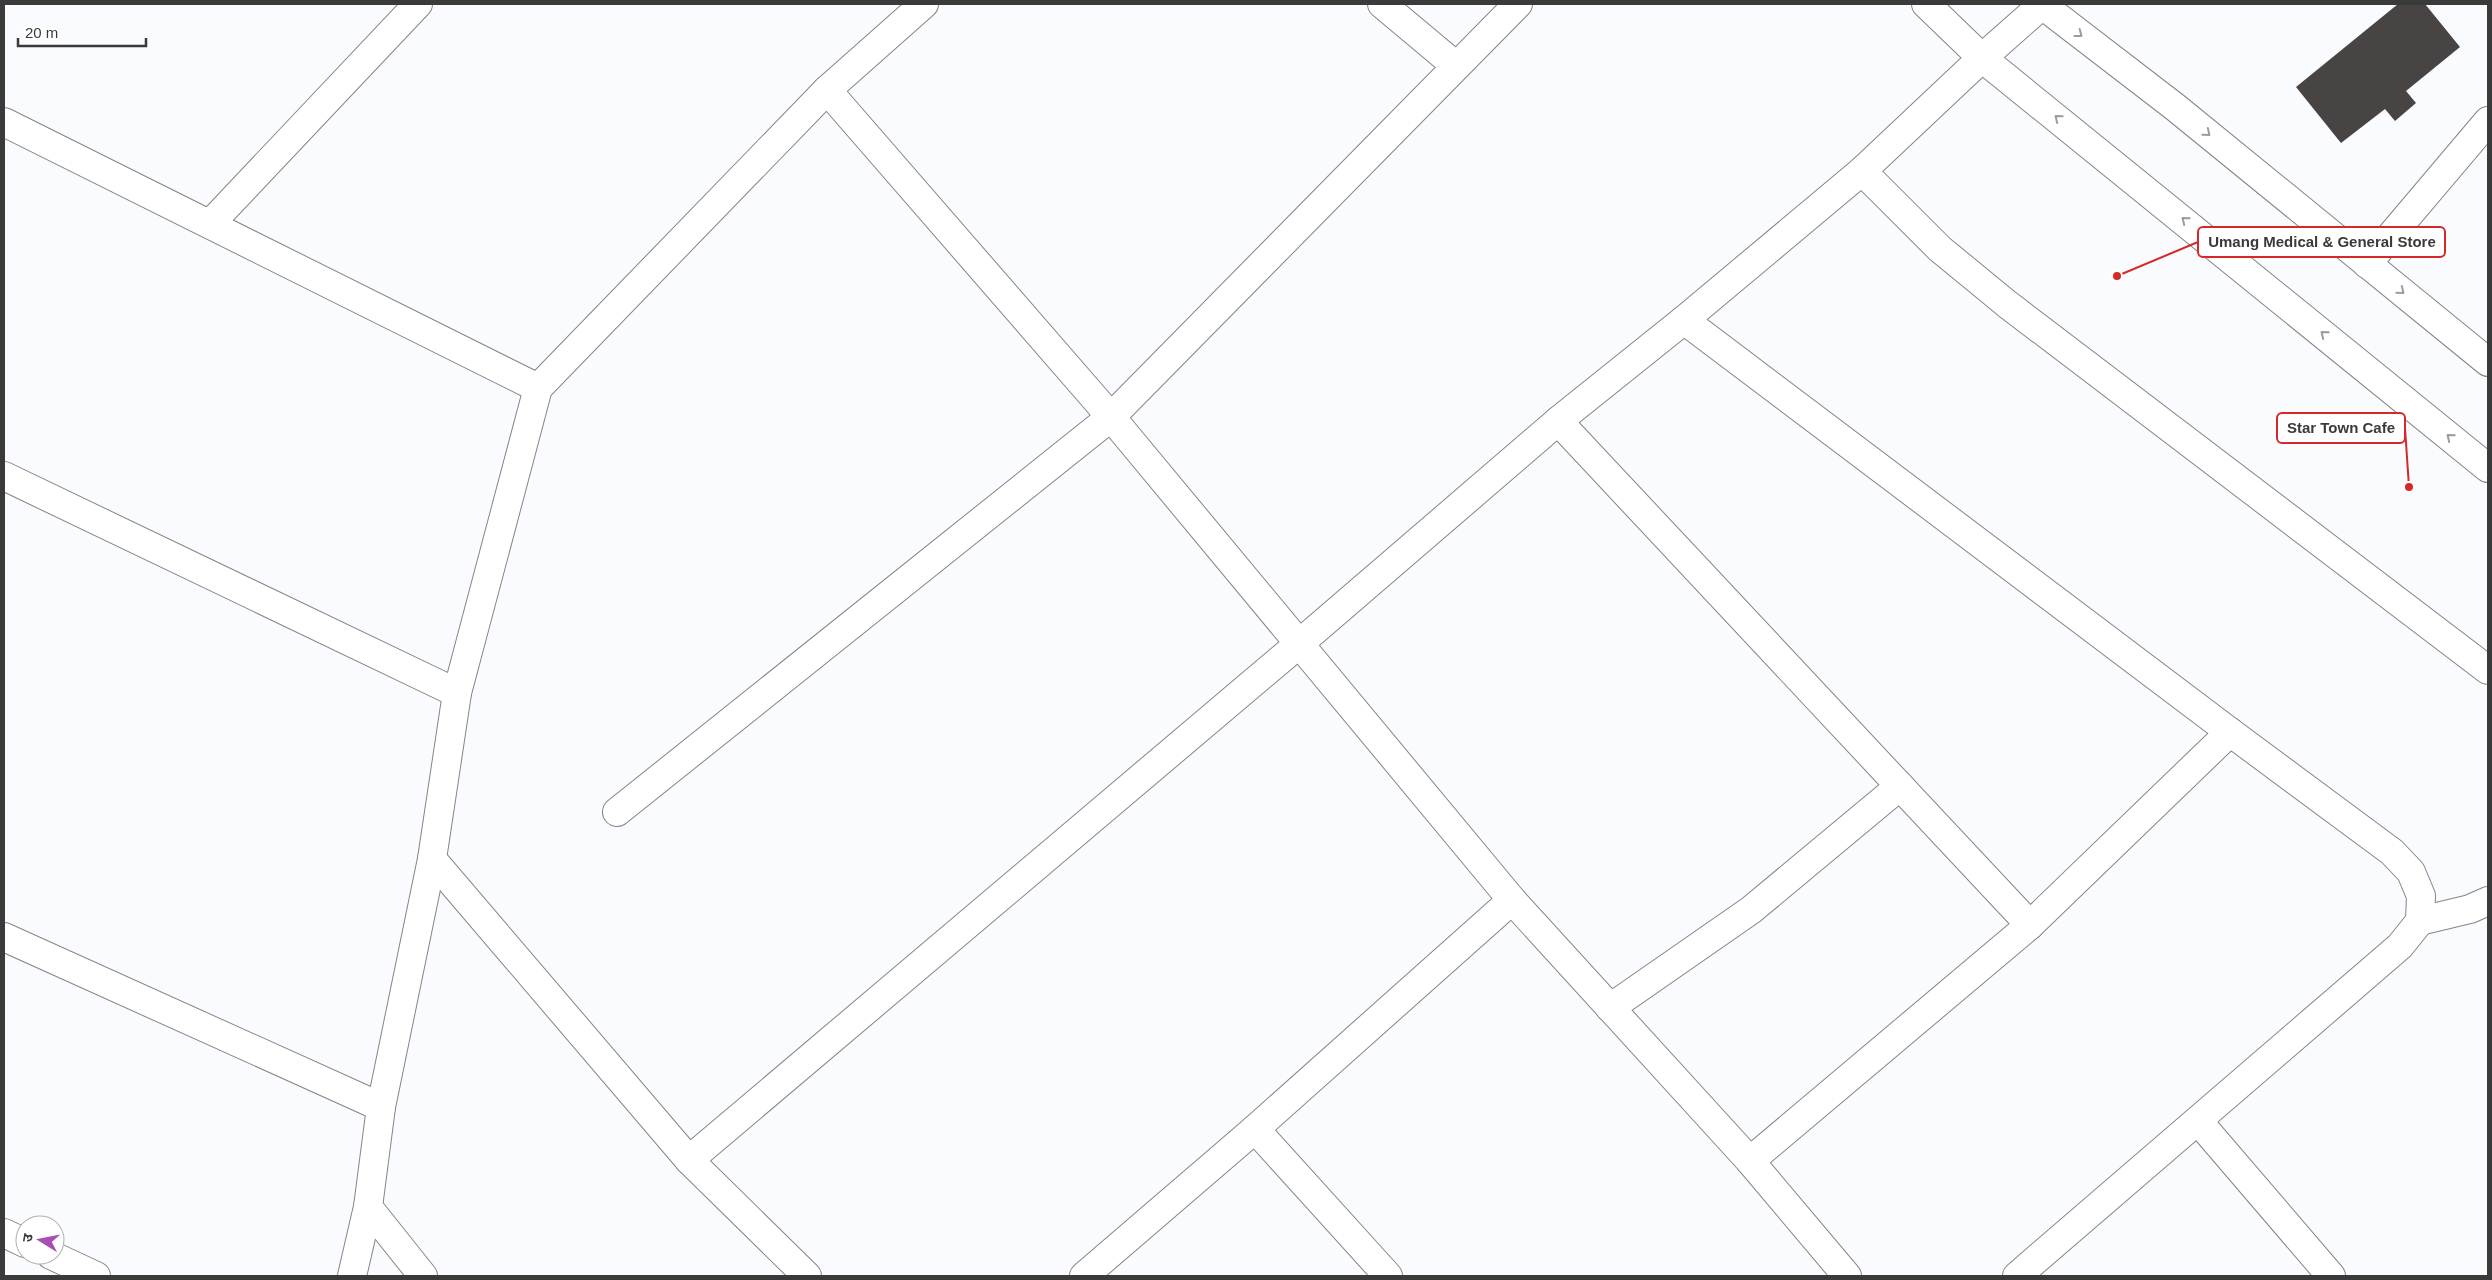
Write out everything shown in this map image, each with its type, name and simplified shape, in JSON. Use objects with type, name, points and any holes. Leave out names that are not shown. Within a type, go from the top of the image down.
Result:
[{"type":"street","points":[[210,224],[418,4]]},
{"type":"street","points":[[352,1276],[368,1207],[381,1106],[432,859],[457,693],[538,388],[827,90],[924,4]]},
{"type":"street","points":[[1382,4],[1456,66]]},
{"type":"street","points":[[617,812],[1111,417],[1518,4]]},
{"type":"street","points":[[1926,4],[1982,58],[2488,468]]},
{"type":"street","points":[[689,1160],[1300,644],[1558,421],[1684,320],[1862,172],[2041,4],[2175,107],[2488,362]]},
{"type":"street","points":[[827,90],[1111,417],[1512,900],[1750,1162],[1847,1276]]},
{"type":"street","points":[[2367,264],[2488,120]]},
{"type":"street","points":[[4,122],[538,388]]},
{"type":"street","points":[[1862,172],[1940,250],[2007,304],[2488,670]]},
{"type":"street","points":[[1684,320],[2392,852],[2411,872],[2421,896],[2420,921],[2400,946],[2199,1122],[2017,1276]]},
{"type":"street","points":[[1558,421],[2030,925]]},
{"type":"street","points":[[4,476],[457,693]]},
{"type":"street","points":[[1750,1162],[2030,925],[2230,732]]},
{"type":"street","points":[[1610,1008],[1751,910],[1900,786]]},
{"type":"street","points":[[432,859],[689,1160],[807,1276]]},
{"type":"street","points":[[1084,1276],[1255,1129],[1512,900]]},
{"type":"street","points":[[2420,921],[2470,909],[2488,901]]},
{"type":"street","points":[[4,937],[381,1106]]},
{"type":"street","points":[[2199,1122],[2330,1276]]},
{"type":"street","points":[[1255,1129],[1388,1276]]},
{"type":"street","points":[[368,1207],[423,1276]]},
{"type":"street","points":[[65,1262],[96,1276]]},
{"type":"building","points":[[2398,4],[2425,4],[2460,47],[2406,91],[2416,103],[2395,121],[2385,109],[2341,143],[2296,87]]},
{"type":"place","name":"Umang Medical & General Store","points":[[2117,276]]},
{"type":"place","name":"Star Town Cafe","points":[[2409,487]]}]
